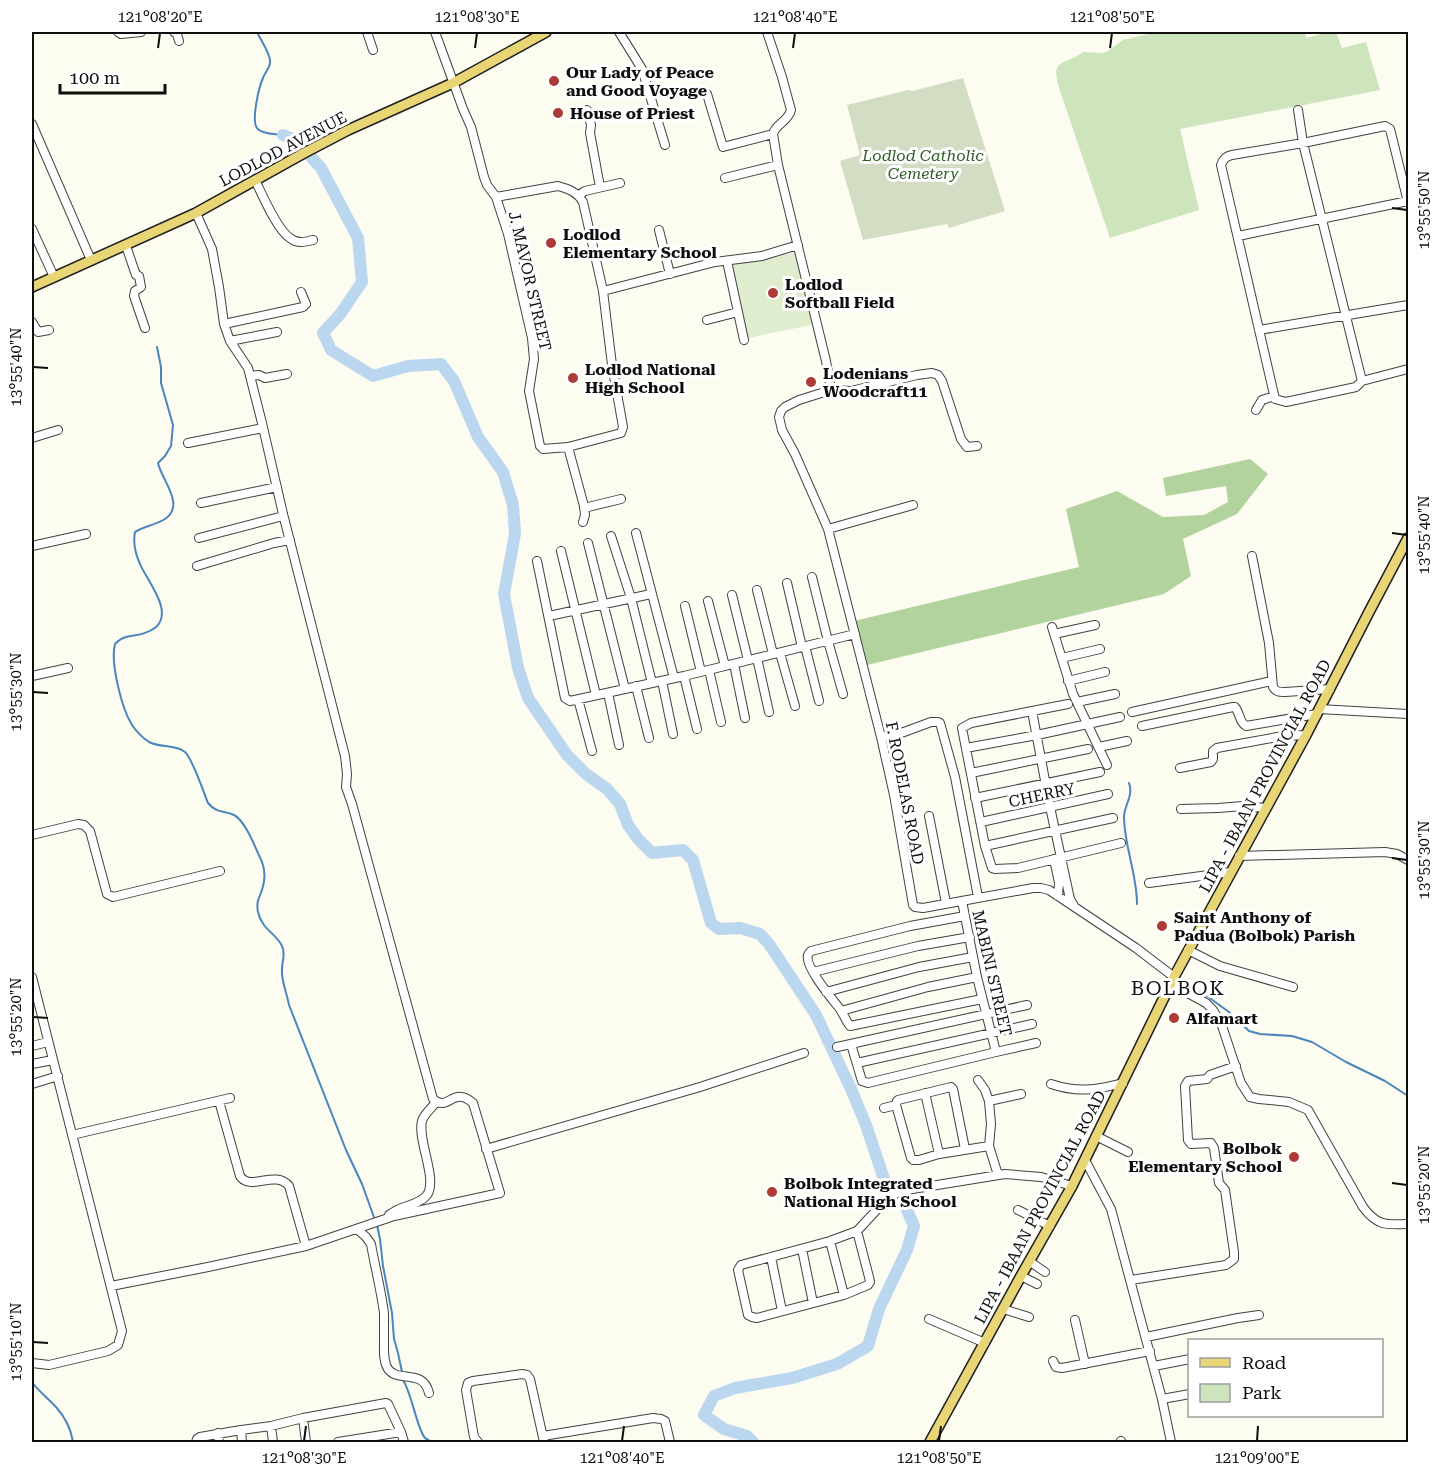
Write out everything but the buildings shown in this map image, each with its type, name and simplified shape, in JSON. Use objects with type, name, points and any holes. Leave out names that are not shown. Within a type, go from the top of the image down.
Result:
[{"type":"main road","name":"LODLOD AVENUE","points":[[32,287],[196,213],[356,126],[453,82],[546,32]]},
{"type":"main road","name":"LIPA - IBAAN PROVINCIAL ROAD","points":[[930,1443],[1072,1186],[1172,980],[1306,735],[1408,538]]},
{"type":"street","points":[[118,32],[124,34],[141,32]]},
{"type":"street","points":[[174,32],[179,41]]},
{"type":"street","points":[[367,32],[373,50]]},
{"type":"street","name":"J. MAVOR STREET","points":[[435,32],[475,137],[484,177],[496,197],[508,234],[532,338],[534,359],[529,391],[540,446],[543,449],[568,447],[621,433],[623,427],[612,365],[603,291]]},
{"type":"street","points":[[619,32],[642,69],[665,145]]},
{"type":"street","points":[[767,32],[791,110],[786,120],[773,131],[778,165],[831,390],[850,391],[917,375],[932,373],[938,375],[961,439],[967,447],[977,446]]},
{"type":"street","points":[[708,94],[723,147],[773,134]]},
{"type":"street","points":[[587,110],[600,187]]},
{"type":"street","points":[[1298,110],[1362,381]]},
{"type":"street","points":[[32,124],[92,260]]},
{"type":"street","points":[[1238,236],[1408,202],[1390,129],[1385,126],[1232,155],[1222,160],[1221,168],[1274,396],[1277,400],[1286,402],[1356,387],[1362,381],[1408,369]]},
{"type":"street","points":[[725,178],[778,165]]},
{"type":"street","points":[[255,180],[289,238],[304,243],[313,240]]},
{"type":"street","points":[[579,195],[620,183]]},
{"type":"street","points":[[496,197],[552,187],[566,188],[579,195],[583,202],[603,291],[715,262],[762,256],[798,245]]},
{"type":"street","points":[[196,213],[212,249],[224,324],[230,341],[248,368],[283,516],[345,756],[346,787],[433,1100],[441,1104],[459,1096],[466,1097],[473,1103],[500,1193],[394,1216],[369,1224]]},
{"type":"street","points":[[32,229],[54,277]]},
{"type":"street","points":[[659,230],[670,274]]},
{"type":"street","points":[[126,246],[142,285],[135,291],[134,296],[145,328]]},
{"type":"street","points":[[728,261],[744,340]]},
{"type":"street","points":[[224,324],[303,307],[306,304],[301,292]]},
{"type":"street","points":[[1259,330],[1408,305]]},
{"type":"street","points":[[707,320],[738,312]]},
{"type":"street","points":[[32,321],[38,332],[49,330]]},
{"type":"street","points":[[230,341],[277,332]]},
{"type":"street","points":[[250,376],[259,375],[265,378],[287,374]]},
{"type":"street","name":"F. RODELAS ROAD","points":[[831,390],[785,407],[779,417],[782,430],[828,529],[881,737],[915,907],[923,908],[1041,888],[1059,896],[1136,948],[1172,980],[1206,1003],[1221,1023],[1241,1083],[1250,1097],[1290,1102],[1308,1110],[1371,1218],[1377,1222],[1393,1225],[1408,1224]]},
{"type":"street","points":[[1256,410],[1262,400],[1274,396]]},
{"type":"street","points":[[188,442],[263,428]]},
{"type":"street","points":[[32,438],[58,430]]},
{"type":"street","points":[[568,447],[584,508],[583,522]]},
{"type":"street","points":[[201,503],[277,487]]},
{"type":"street","points":[[584,508],[621,499]]},
{"type":"street","points":[[828,529],[913,505]]},
{"type":"street","points":[[199,538],[283,516]]},
{"type":"street","points":[[636,533],[674,678]]},
{"type":"street","points":[[32,546],[86,534]]},
{"type":"street","points":[[611,536],[631,598],[652,683]]},
{"type":"street","points":[[197,566],[290,540]]},
{"type":"street","points":[[588,543],[625,689]]},
{"type":"street","points":[[561,551],[596,695]]},
{"type":"street","points":[[1252,556],[1269,643],[1273,687],[1278,692],[1330,689]]},
{"type":"street","points":[[537,561],[566,698],[570,701],[855,634]]},
{"type":"street","points":[[812,577],[843,694]]},
{"type":"street","points":[[787,583],[819,701]]},
{"type":"street","points":[[757,590],[795,706]]},
{"type":"street","points":[[549,616],[651,594]]},
{"type":"street","points":[[732,595],[748,660]]},
{"type":"street","points":[[708,601],[745,718]]},
{"type":"street","points":[[685,606],[721,722]]},
{"type":"street","points":[[1095,625],[1053,631],[1062,658],[1072,703],[1087,723],[1107,765]]},
{"type":"street","points":[[1062,658],[1100,649]]},
{"type":"street","points":[[757,658],[769,712]]},
{"type":"street","points":[[32,676],[68,668]]},
{"type":"street","points":[[1068,681],[1105,672]]},
{"type":"street","points":[[684,676],[698,729]]},
{"type":"street","points":[[662,681],[673,734]]},
{"type":"street","points":[[1132,712],[1272,681]]},
{"type":"street","points":[[636,686],[649,738]]},
{"type":"street","points":[[608,693],[620,745]]},
{"type":"street","points":[[1115,694],[984,720],[962,728],[985,846],[992,868],[1018,868],[1121,843]]},
{"type":"street","points":[[578,699],[592,752]]},
{"type":"street","points":[[1142,726],[1233,707],[1238,710],[1242,723],[1246,726],[1318,712],[1408,714]]},
{"type":"street","points":[[1032,711],[1055,830],[1059,896]]},
{"type":"street","points":[[966,748],[1120,717]]},
{"type":"street","points":[[881,737],[931,722],[940,723],[955,777],[978,897]]},
{"type":"street","points":[[1180,768],[1211,762],[1213,750],[1217,748],[1283,736],[1306,735]]},
{"type":"street","points":[[1099,747],[1127,741]]},
{"type":"street","points":[[971,773],[1088,749]]},
{"type":"street","points":[[975,798],[1100,772]]},
{"type":"street","name":"CHERRY","points":[[981,822],[1108,794]]},
{"type":"street","points":[[1181,809],[1243,806],[1265,808]]},
{"type":"street","points":[[929,816],[946,903]]},
{"type":"street","points":[[985,846],[1113,818]]},
{"type":"street","points":[[32,835],[78,824],[84,825],[90,831],[107,894],[113,897],[220,871]]},
{"type":"street","points":[[1239,856],[1385,852],[1397,854],[1408,860]]},
{"type":"street","points":[[1057,858],[1074,906]]},
{"type":"street","points":[[1149,883],[1231,872]]},
{"type":"street","name":"MABINI STREET","points":[[962,901],[977,977],[996,1052]]},
{"type":"street","points":[[965,916],[910,926],[812,951],[808,954],[808,958],[813,972],[850,1026],[982,999]]},
{"type":"street","points":[[813,972],[918,946],[970,937]]},
{"type":"street","points":[[1188,950],[1217,965],[1293,987]]},
{"type":"street","points":[[826,992],[973,957]]},
{"type":"street","points":[[32,977],[34,995],[58,1076],[122,1331],[118,1345],[108,1351],[49,1365],[32,1363]]},
{"type":"street","points":[[841,1011],[928,987],[977,977]]},
{"type":"street","points":[[837,1047],[1027,1005]]},
{"type":"street","points":[[857,1063],[1032,1024]]},
{"type":"street","points":[[32,1046],[48,1042]]},
{"type":"street","points":[[851,1044],[862,1081],[868,1083],[1036,1043]]},
{"type":"street","points":[[486,1149],[700,1087],[804,1053]]},
{"type":"street","points":[[32,1064],[53,1060]]},
{"type":"street","points":[[1131,1280],[1226,1264],[1234,1259],[1225,1190],[1220,1183],[1214,1148],[1211,1143],[1191,1144],[1188,1140],[1185,1086],[1188,1081],[1207,1080],[1210,1075],[1236,1066]]},
{"type":"street","points":[[32,1084],[58,1076]]},
{"type":"street","points":[[978,1080],[989,1101],[991,1124],[989,1146],[998,1175]]},
{"type":"street","points":[[1051,1084],[1066,1089],[1081,1090],[1098,1089],[1123,1083]]},
{"type":"street","points":[[965,1149],[953,1089],[948,1087],[897,1101],[896,1105],[911,1158],[915,1161],[965,1149],[989,1146]]},
{"type":"street","points":[[925,1093],[939,1155]]},
{"type":"street","points":[[989,1101],[1021,1094]]},
{"type":"street","points":[[72,1135],[230,1098]]},
{"type":"street","points":[[219,1101],[242,1180],[249,1182],[279,1179],[285,1181],[289,1186],[306,1246]]},
{"type":"street","points":[[111,1286],[306,1246],[357,1229],[421,1201],[426,1196],[430,1184],[425,1146],[420,1130],[425,1115],[436,1102]]},
{"type":"street","points":[[884,1108],[896,1105]]},
{"type":"street","points":[[1096,1136],[1128,1152]]},
{"type":"street","points":[[1085,1160],[1111,1209],[1154,1366],[1171,1443]]},
{"type":"street","points":[[857,1232],[870,1282],[868,1286],[844,1295],[757,1318],[748,1315],[738,1275],[741,1265],[857,1232],[886,1200],[900,1191],[1005,1174],[1041,1177],[1072,1186]]},
{"type":"street","points":[[1018,1210],[1050,1226]]},
{"type":"street","points":[[357,1229],[370,1244],[384,1312],[385,1360],[388,1368],[398,1374],[417,1377],[427,1386],[429,1393]]},
{"type":"street","points":[[830,1241],[844,1295]]},
{"type":"street","points":[[802,1249],[813,1303]]},
{"type":"street","points":[[771,1257],[782,1311]]},
{"type":"street","points":[[1029,1262],[1045,1272]]},
{"type":"street","points":[[1021,1276],[1037,1284]]},
{"type":"street","points":[[1003,1309],[1029,1317]]},
{"type":"street","points":[[1146,1337],[1259,1315]]},
{"type":"street","points":[[928,1319],[985,1343]]},
{"type":"street","points":[[1076,1320],[1085,1364]]},
{"type":"street","points":[[1053,1361],[1059,1368],[1150,1351]]},
{"type":"street","points":[[1154,1366],[1188,1359]]},
{"type":"street","points":[[478,1443],[473,1432],[466,1386],[473,1381],[522,1374],[527,1375],[530,1379],[544,1439],[653,1418],[665,1421],[670,1443]]},
{"type":"street","points":[[1162,1399],[1188,1394]]},
{"type":"street","points":[[196,1443],[200,1437],[218,1433],[271,1426],[386,1403],[404,1443]]},
{"type":"street","points":[[303,1418],[306,1443]]},
{"type":"street","points":[[271,1426],[273,1443]]},
{"type":"street","points":[[241,1430],[242,1443]]},
{"type":"street","points":[[338,1443],[401,1432]]},
{"type":"street","points":[[218,1433],[219,1443]]},
{"type":"green space","points":[[1156,32],[1304,32],[1307,38],[1336,32],[1342,48],[1366,42],[1380,90],[1180,129],[1199,210],[1110,238],[1059,88],[1056,71],[1061,64],[1083,52],[1106,52],[1123,40]]},
{"type":"green space","name":"Lodlod Catholic Cemetery","points":[[963,78],[1005,211],[949,228],[947,224],[863,240],[840,161],[860,155],[847,105]]},
{"type":"green space","name":"Lodlod Softball Field","points":[[800,252],[816,324],[748,338],[730,263]]},
{"type":"green space","points":[[1250,459],[1268,474],[1237,514],[1183,539],[1191,576],[1164,594],[867,665],[854,621],[1079,567],[1066,509],[1117,491],[1163,517],[1204,515],[1228,502],[1226,486],[1166,496],[1163,478]]},
{"type":"waterway","points":[[257,32],[270,58],[270,63],[258,96],[255,124],[262,131],[283,135]]},
{"type":"waterway","points":[[283,135],[296,140],[321,168],[358,238],[362,282],[341,313],[323,333],[331,350],[373,376],[408,366],[441,364],[454,381],[478,437],[503,472],[513,505],[515,534],[504,594],[518,668],[528,698],[567,755],[586,774],[606,788],[620,804],[628,825],[652,853],[683,850],[693,860],[711,923],[719,929],[740,928],[760,934],[769,944],[816,1015],[866,1125],[884,1179],[904,1203],[914,1226],[907,1250],[879,1309],[868,1346],[837,1364],[792,1378],[735,1388],[714,1396],[704,1415],[724,1429],[747,1436],[753,1442]]},
{"type":"waterway","points":[[157,347],[161,383],[173,425],[171,446],[158,463],[173,499],[173,507],[165,519],[135,532],[134,540],[139,560],[157,595],[162,613],[161,620],[153,629],[125,637],[115,644],[114,662],[118,686],[128,718],[136,730],[149,742],[185,752],[208,803],[214,809],[238,818],[250,836],[264,872],[258,912],[283,949],[282,978],[289,1005],[375,1220]]},
{"type":"waterway","points":[[1129,783],[1130,793],[1124,819],[1137,904]]},
{"type":"waterway","points":[[1200,991],[1229,1012],[1249,1031],[1292,1036],[1312,1042],[1408,1096]]},
{"type":"waterway","points":[[377,1225],[392,1313],[394,1339],[402,1372]]},
{"type":"waterway","points":[[403,1380],[422,1433],[425,1438],[433,1442]]},
{"type":"waterway","points":[[32,1382],[62,1415],[73,1442]]},
{"type":"place","name":"Our Lady of Peace and Good Voyage","points":[[554,81]]},
{"type":"place","name":"House of Priest","points":[[558,113]]},
{"type":"place","name":"Lodlod Elementary School","points":[[551,243]]},
{"type":"place","name":"Lodlod Softball Field","points":[[773,293]]},
{"type":"place","name":"Lodlod National High School","points":[[573,378]]},
{"type":"place","name":"Lodenians Woodcraft11","points":[[811,382]]},
{"type":"place","name":"Saint Anthony of Padua (Bolbok) Parish","points":[[1162,926]]},
{"type":"place","name":"Alfamart","points":[[1174,1018]]},
{"type":"place","name":"Bolbok Elementary School","points":[[1294,1157]]},
{"type":"place","name":"Bolbok Integrated National High School","points":[[772,1192]]},
{"type":"district","name":"BOLBOK","points":[[1178,988]]}]
